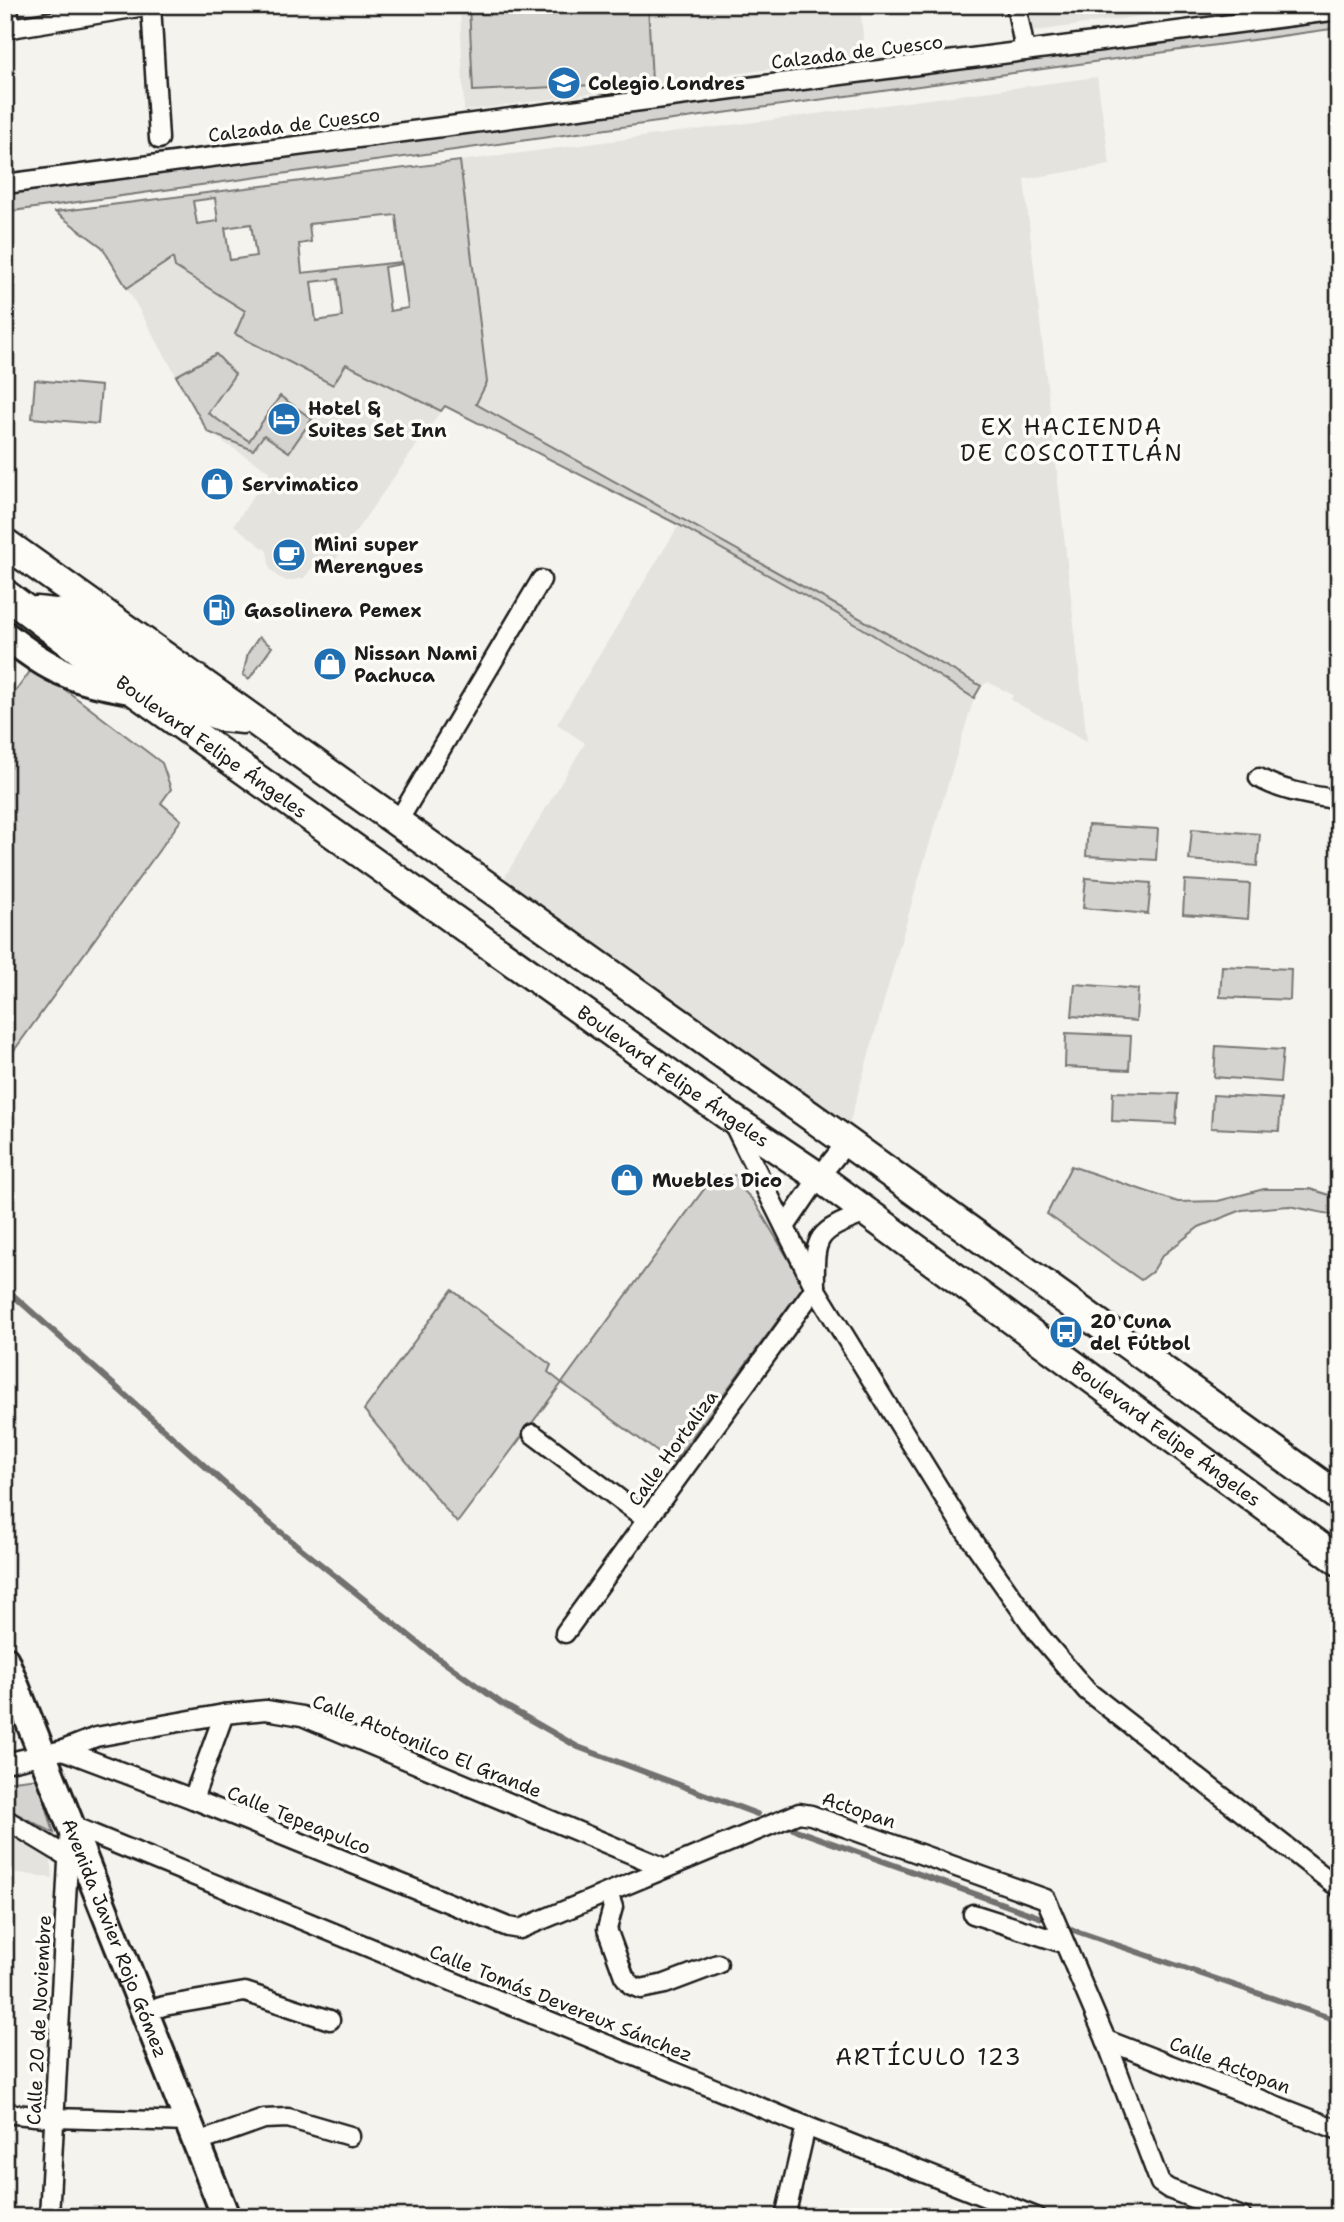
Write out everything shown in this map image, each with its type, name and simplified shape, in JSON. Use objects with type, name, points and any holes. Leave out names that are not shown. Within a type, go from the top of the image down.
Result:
[{"type":"main road","points":[[5,544],[847,1142],[1339,1497]]},
{"type":"main road","name":"Boulevard Felipe Ángeles","points":[[5,593],[17,609],[818,1177],[1339,1561]]},
{"type":"main road","points":[[17,609],[64,614],[78,621],[196,707],[223,717],[253,719]]},
{"type":"street","points":[[8,5],[7,29],[151,5],[159,139]]},
{"type":"street","points":[[1016,5],[1024,51]]},
{"type":"street","name":"Calzada de Cuesco","points":[[5,184],[1339,10]]},
{"type":"street","points":[[397,823],[541,580]]},
{"type":"street","points":[[5,635],[43,662],[65,673],[86,681],[134,691]]},
{"type":"street","points":[[1259,778],[1298,793],[1339,800]]},
{"type":"street","points":[[730,1117],[815,1288],[962,1526],[1039,1635],[1087,1691],[1339,1888]]},
{"type":"street","points":[[785,1227],[818,1177],[847,1142]]},
{"type":"street","points":[[815,1288],[814,1251],[823,1234],[836,1225],[866,1213]]},
{"type":"street","name":"Calle Hortaliza","points":[[565,1633],[815,1288]]},
{"type":"street","points":[[533,1434],[647,1520]]},
{"type":"street","name":"Avenida Javier Rojo Gómez","points":[[5,1660],[53,1753],[70,1825],[226,2217]]},
{"type":"street","name":"Calle Atotonilco El Grande","points":[[5,1763],[53,1753],[96,1737],[224,1714],[266,1710],[302,1716],[665,1868]]},
{"type":"street","points":[[193,1799],[224,1714]]},
{"type":"street","name":"Calle Tepeapulco","points":[[53,1753],[193,1799],[508,1927],[520,1929]]},
{"type":"street","name":"Actopan","points":[[520,1929],[799,1812],[1046,1899],[1106,2040],[1160,2183],[1242,2217]]},
{"type":"street","points":[[5,1819],[68,1857]]},
{"type":"street","name":"Calle 20 de Noviembre","points":[[48,2217],[70,1825]]},
{"type":"street","name":"Calle Tomás Devereux Sánchez","points":[[70,1825],[806,2126],[1036,2217]]},
{"type":"street","points":[[608,1893],[613,1907],[607,1929],[624,1976],[631,1985],[641,1989],[666,1984],[718,1964]]},
{"type":"street","points":[[973,1914],[1063,1943]]},
{"type":"street","points":[[145,2012],[164,2006],[245,1992],[330,2020]]},
{"type":"street","name":"Calle Actopan","points":[[1106,2040],[1339,2130]]},
{"type":"street","points":[[5,2113],[192,2133],[264,2119],[288,2118],[351,2136]]},
{"type":"street","points":[[785,2217],[806,2126]]},
{"type":"shaded area","name":"Colegio Londres","points":[[460,5],[860,5],[865,56],[464,111]]},
{"type":"shaded area","points":[[469,5],[648,5],[652,82],[473,91]]},
{"type":"shaded area","points":[[1026,5],[1205,5],[1205,7],[1029,32]]},
{"type":"shaded area","points":[[1339,12],[1339,28],[5,212],[5,186]]},
{"type":"shaded area","points":[[1097,77],[1110,165],[1024,179],[1087,741],[1011,700],[1013,695],[988,682],[981,686],[476,403],[487,382],[460,161]]},
{"type":"shaded area","points":[[460,161],[487,382],[476,404],[981,686],[974,698],[862,628],[679,525],[445,406],[441,411],[346,364],[333,385],[235,334],[245,311],[175,267],[173,258],[127,288],[102,247],[55,212]],"holes":[[[215,198],[218,221],[197,224],[193,201]],[[396,215],[401,262],[302,273],[299,244],[311,242],[309,224]],[[251,224],[256,256],[230,260],[225,228]],[[402,264],[408,308],[390,311],[384,267]],[[338,279],[342,317],[316,321],[311,282]]]},
{"type":"shaded area","points":[[174,258],[175,267],[262,322],[441,411],[326,573],[314,565],[304,578],[287,581],[278,577],[270,569],[267,551],[234,525],[270,472],[208,432],[127,288]]},
{"type":"shaded area","points":[[216,354],[235,374],[208,413],[249,441],[280,396],[312,419],[289,452],[264,435],[253,450],[208,432],[176,376]]},
{"type":"shaded area","points":[[35,380],[101,386],[98,424],[32,418]]},
{"type":"shaded area","points":[[679,525],[862,628],[974,698],[916,888],[850,1121],[841,1128],[504,892],[506,875],[585,743],[557,724]]},
{"type":"shaded area","points":[[259,637],[272,647],[249,679],[243,675],[248,653]]},
{"type":"shaded area","points":[[34,666],[162,763],[171,789],[161,803],[181,820],[5,1063],[5,706]]},
{"type":"shaded area","points":[[1088,825],[1158,829],[1156,860],[1086,856]]},
{"type":"shaded area","points":[[1192,829],[1260,834],[1257,866],[1189,860]]},
{"type":"shaded area","points":[[1086,878],[1151,883],[1148,914],[1083,908]]},
{"type":"shaded area","points":[[1185,880],[1250,884],[1248,919],[1183,914]]},
{"type":"shaded area","points":[[1222,966],[1291,969],[1290,1000],[1220,997]]},
{"type":"shaded area","points":[[1075,984],[1138,989],[1136,1021],[1072,1016]]},
{"type":"shaded area","points":[[1066,1033],[1131,1036],[1129,1070],[1065,1067]]},
{"type":"shaded area","points":[[1216,1046],[1283,1050],[1280,1082],[1214,1077]]},
{"type":"shaded area","points":[[1113,1092],[1178,1094],[1176,1124],[1112,1121]]},
{"type":"shaded area","points":[[1213,1095],[1281,1099],[1279,1131],[1211,1128]]},
{"type":"shaded area","points":[[1071,1166],[1178,1202],[1218,1201],[1264,1189],[1310,1189],[1339,1198],[1339,1216],[1289,1206],[1242,1210],[1199,1227],[1162,1256],[1153,1271],[1141,1280],[1047,1214]]},
{"type":"shaded area","points":[[738,1175],[743,1190],[754,1201],[804,1285],[673,1463],[562,1383],[713,1177]]},
{"type":"shaded area","points":[[452,1290],[551,1365],[548,1372],[562,1383],[457,1523],[364,1410]]},
{"type":"shaded area","points":[[38,1778],[54,1833],[5,1808],[5,1782]]},
{"type":"shaded area","points":[[5,1834],[51,1857],[53,1878],[5,1871]]},
{"type":"waterway","points":[[5,1288],[262,1517],[427,1650],[501,1703],[578,1747],[757,1814]]},
{"type":"waterway","points":[[793,1829],[1042,1918]]},
{"type":"waterway","points":[[1073,1930],[1339,2021]]},
{"type":"place","name":"Colegio Londres","points":[[564,83]]},
{"type":"place","name":"Hotel & Suites Set Inn","points":[[284,419]]},
{"type":"place","name":"Servimatico","points":[[217,484]]},
{"type":"place","name":"Mini super Merengues","points":[[289,555]]},
{"type":"place","name":"Gasolinera Pemex","points":[[219,610]]},
{"type":"place","name":"Nissan Nami Pachuca","points":[[330,664]]},
{"type":"place","name":"Muebles Dico","points":[[627,1180]]},
{"type":"place","name":"20 Cuna del Fútbol","points":[[1066,1332]]},
{"type":"district","name":"EX HACIENDA DE COSCOTITLÁN","points":[[1072,440]]},
{"type":"district","name":"ARTÍCULO 123","points":[[929,2057]]}]
